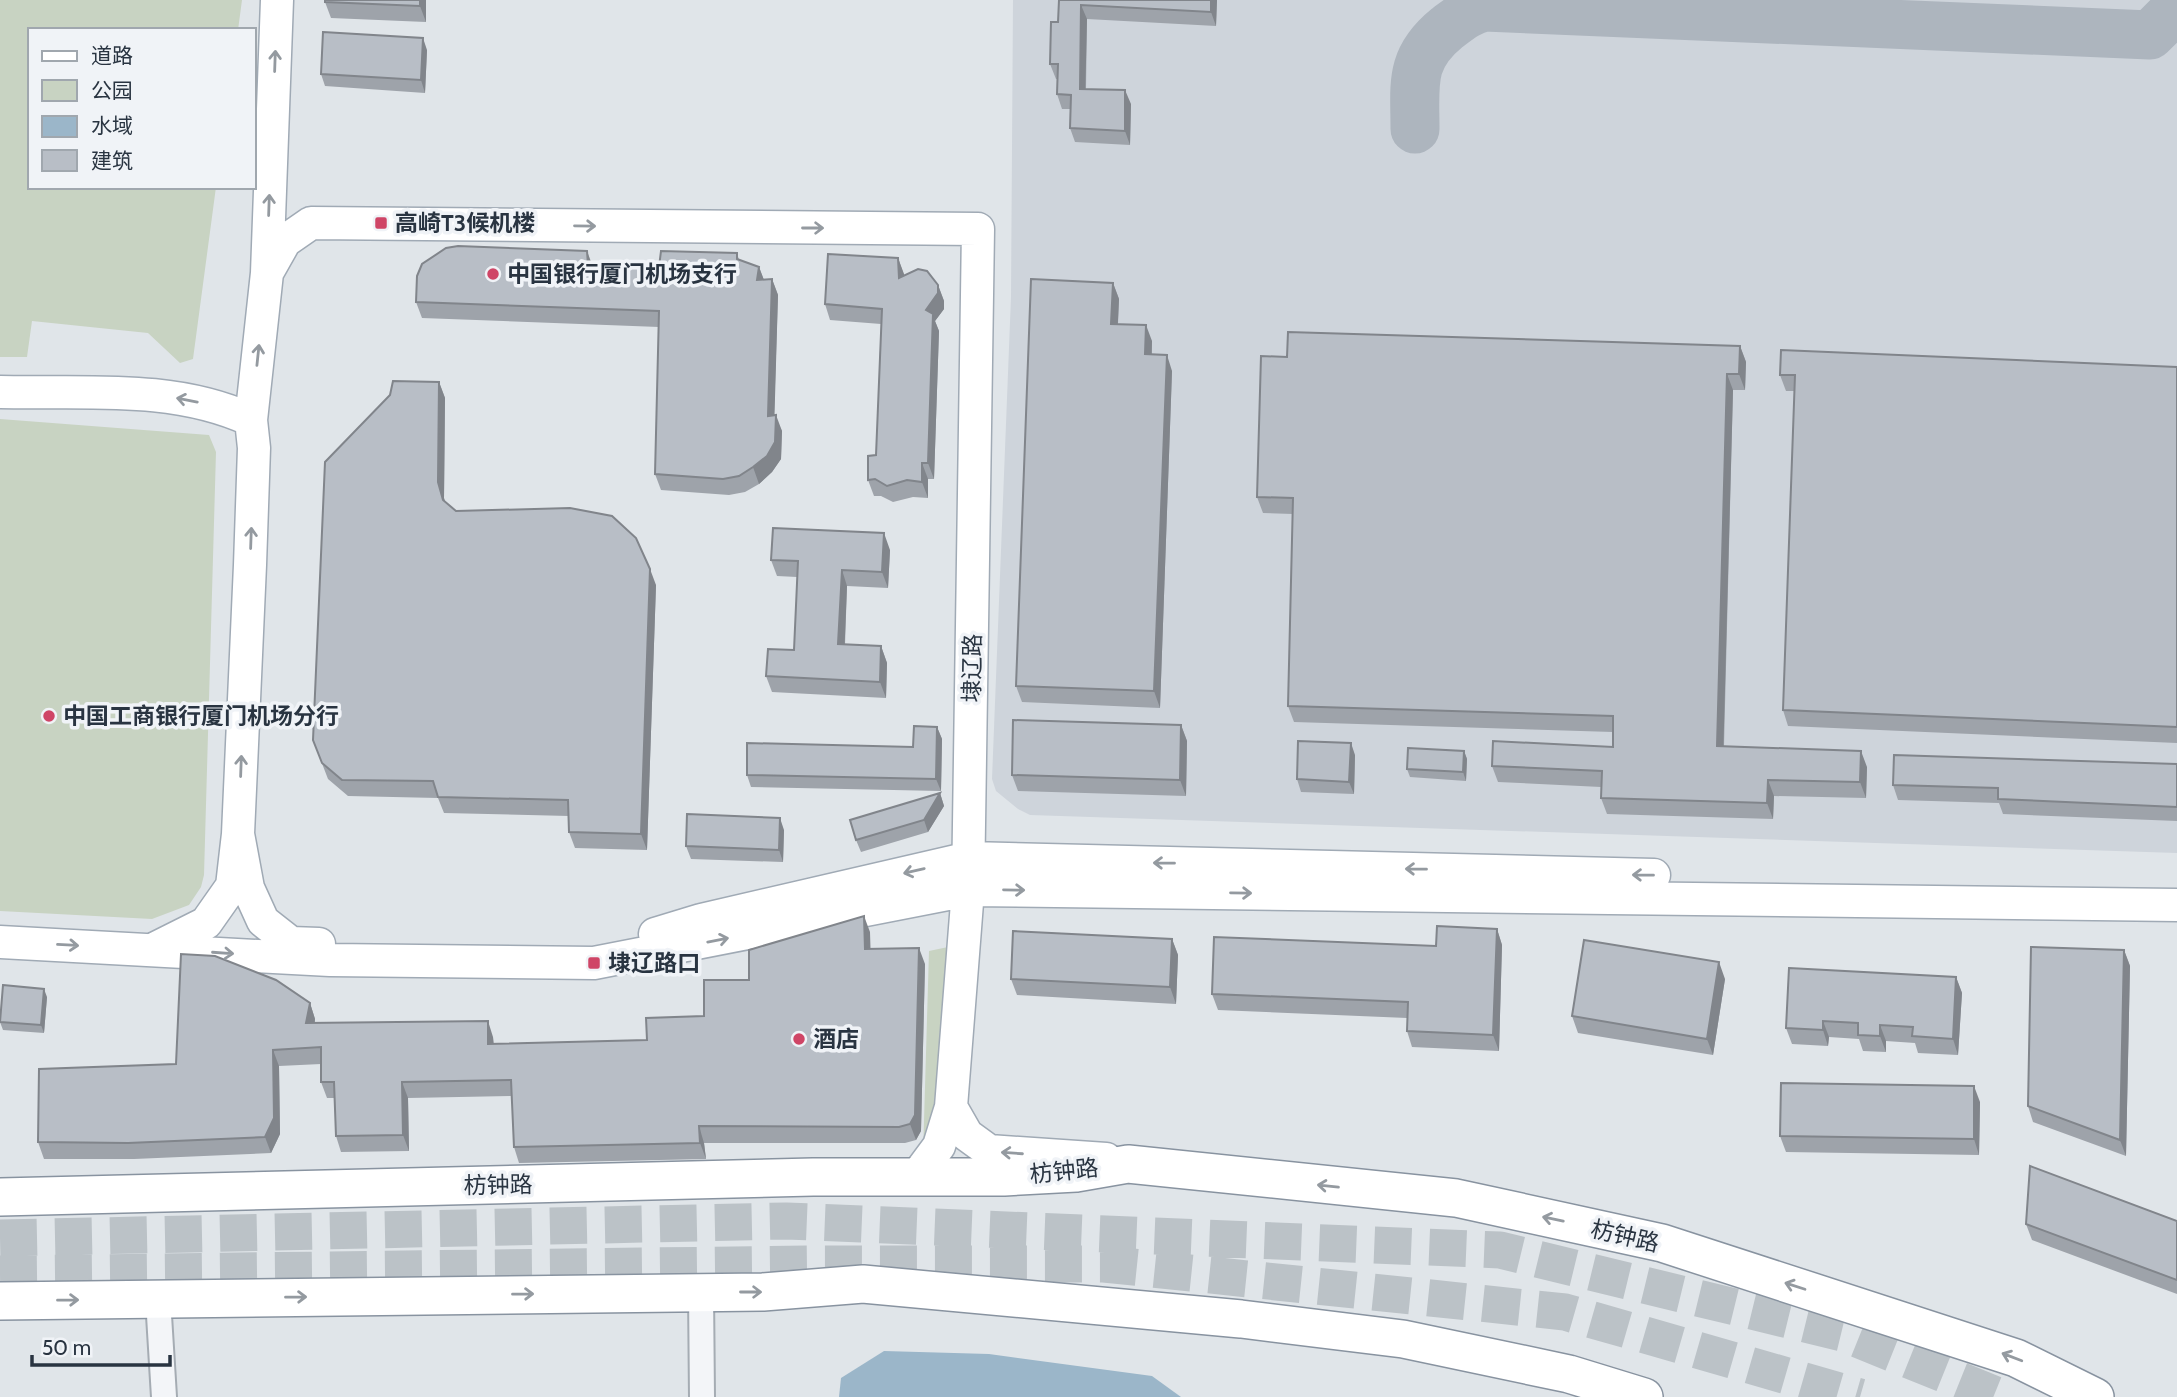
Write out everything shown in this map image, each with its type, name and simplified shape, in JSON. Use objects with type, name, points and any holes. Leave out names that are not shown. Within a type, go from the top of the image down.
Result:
[{"type":"highway","name":"枋钟路","points":[[0,1197],[916,1177],[1076,1172],[1128,1164],[1456,1198],[1662,1243],[2016,1358],[2040,1385],[2095,1397]]},
{"type":"highway","points":[[0,1301],[763,1292],[863,1284],[1241,1319],[1402,1339],[1569,1374],[1644,1397]]},
{"type":"main road","points":[[155,949],[206,923],[232,886],[238,834],[254,448],[251,420],[267,273],[277,0]]},
{"type":"main road","name":"埭辽路","points":[[267,273],[285,241],[311,223],[978,229],[968,890],[951,1107],[939,1146],[916,1177]]},
{"type":"main road","points":[[0,393],[164,395],[222,406],[251,420]]},
{"type":"main road","points":[[238,834],[248,888],[263,920],[291,943],[592,954],[701,920],[969,858],[2177,887]]},
{"type":"main road","points":[[0,942],[330,960],[594,963],[968,890],[2177,905]]},
{"type":"main road","points":[[951,1107],[967,1135],[989,1151],[1093,1157],[1128,1164]]},
{"type":"street","points":[[701,1292],[702,1397]]},
{"type":"street","points":[[158,1299],[164,1397]]},
{"type":"shaded area","points":[[1013,0],[2177,0],[2177,853],[1030,815],[1018,809],[996,791],[992,779],[1011,297]]},
{"type":"green space","points":[[0,0],[242,0],[238,28],[28,28],[28,189],[216,189],[193,359],[180,363],[148,333],[32,321],[27,357],[0,357]]},
{"type":"green space","points":[[0,419],[209,435],[216,452],[204,875],[201,887],[189,905],[152,919],[0,911]]},
{"type":"green space","points":[[948,947],[951,959],[942,1113],[923,1155],[929,951]]},
{"type":"water","points":[[884,1351],[989,1354],[1152,1376],[1181,1397],[839,1397],[841,1378]]},
{"type":"building","points":[[420,0],[420,6],[325,2]]},
{"type":"building","points":[[1059,0],[1211,0],[1211,12],[1081,5],[1080,89],[1125,90],[1125,131],[1070,128],[1071,95],[1057,94],[1058,64],[1050,64],[1051,22],[1058,22]]},
{"type":"building","points":[[323,32],[423,38],[421,80],[321,74]]},
{"type":"building","points":[[458,246],[587,251],[588,265],[659,267],[661,251],[737,253],[737,259],[759,267],[757,280],[772,279],[768,416],[776,415],[775,442],[767,456],[739,476],[723,479],[655,474],[659,311],[416,302],[417,276],[422,264],[446,248]]},
{"type":"building","points":[[828,254],[898,258],[899,278],[918,269],[927,271],[938,285],[938,293],[926,310],[933,314],[928,463],[922,463],[922,482],[907,480],[887,486],[875,479],[868,480],[868,456],[876,455],[882,309],[825,304]]},
{"type":"building","points":[[1031,279],[1113,283],[1111,324],[1146,325],[1145,354],[1167,355],[1154,691],[1016,686]]},
{"type":"building","points":[[1288,332],[1740,346],[1739,374],[1727,374],[1717,746],[1861,751],[1860,782],[1768,780],[1767,803],[1601,798],[1602,771],[1492,766],[1493,741],[1613,747],[1613,716],[1288,706],[1293,498],[1257,497],[1261,356],[1287,357]]},
{"type":"building","points":[[1781,350],[2177,367],[2177,727],[1783,710],[1795,375],[1780,375]]},
{"type":"building","points":[[393,381],[439,382],[438,482],[443,500],[456,511],[570,508],[612,516],[636,538],[650,569],[641,834],[569,832],[568,800],[438,797],[433,781],[342,780],[322,763],[313,740],[325,462],[390,395]]},
{"type":"building","points":[[773,528],[884,533],[882,572],[842,570],[838,644],[881,646],[880,682],[766,676],[768,649],[794,650],[798,561],[771,560]]},
{"type":"building","points":[[1013,720],[1181,725],[1180,780],[1012,775]]},
{"type":"building","points":[[914,726],[937,727],[936,779],[747,775],[747,743],[913,747]]},
{"type":"building","points":[[1298,741],[1351,743],[1349,782],[1297,779]]},
{"type":"building","points":[[1408,748],[1464,751],[1463,772],[1407,769]]},
{"type":"building","points":[[1894,755],[2177,764],[2177,807],[1998,799],[1998,788],[1893,785]]},
{"type":"building","points":[[940,793],[924,820],[856,840],[850,820]]},
{"type":"building","points":[[687,814],[780,818],[779,850],[686,846]]},
{"type":"building","points":[[864,916],[865,949],[919,948],[915,1115],[910,1124],[899,1127],[699,1126],[700,1143],[514,1147],[511,1080],[402,1082],[403,1135],[336,1136],[334,1082],[321,1082],[321,1047],[273,1050],[274,1118],[265,1137],[128,1143],[38,1142],[39,1069],[176,1064],[181,954],[215,956],[276,980],[310,1003],[306,1023],[488,1021],[488,1044],[647,1040],[646,1018],[704,1016],[704,980],[749,980],[749,950]]},
{"type":"building","points":[[1437,926],[1497,929],[1493,1035],[1407,1031],[1408,1002],[1212,994],[1214,937],[1436,946]]},
{"type":"building","points":[[1013,931],[1172,939],[1170,987],[1011,979]]},
{"type":"building","points":[[1584,940],[1719,962],[1707,1039],[1572,1016]]},
{"type":"building","points":[[2031,947],[2124,950],[2120,1140],[2028,1106]]},
{"type":"building","points":[[1789,968],[1956,977],[1953,1039],[1912,1036],[1913,1027],[1880,1025],[1880,1036],[1858,1035],[1858,1023],[1823,1021],[1823,1030],[1786,1028]]},
{"type":"building","points":[[3,985],[44,989],[41,1025],[0,1022]]},
{"type":"building","points":[[1781,1083],[1974,1086],[1974,1139],[1780,1136]]},
{"type":"building","points":[[2030,1166],[2177,1221],[2177,1280],[2026,1224]]},
{"type":"taxiway","points":[[1415,129],[1415,85],[1420,62],[1426,51],[1435,39],[1456,21],[1485,7],[2150,35],[2177,8]]},
{"type":"tunnel","points":[[0,1238],[786,1221],[1500,1250],[1842,1333],[2001,1397]]},
{"type":"tunnel","points":[[0,1274],[812,1264],[1104,1264],[1565,1312],[1860,1397]]},
{"type":"place","name":"高崎T3候机楼","points":[[381,223]]},
{"type":"place","name":"中国银行厦门机场支行","points":[[493,274]]},
{"type":"place","name":"中国工商银行厦门机场分行","points":[[49,716]]},
{"type":"place","name":"埭辽路口","points":[[594,963]]},
{"type":"place","name":"酒店","points":[[799,1039]]}]
